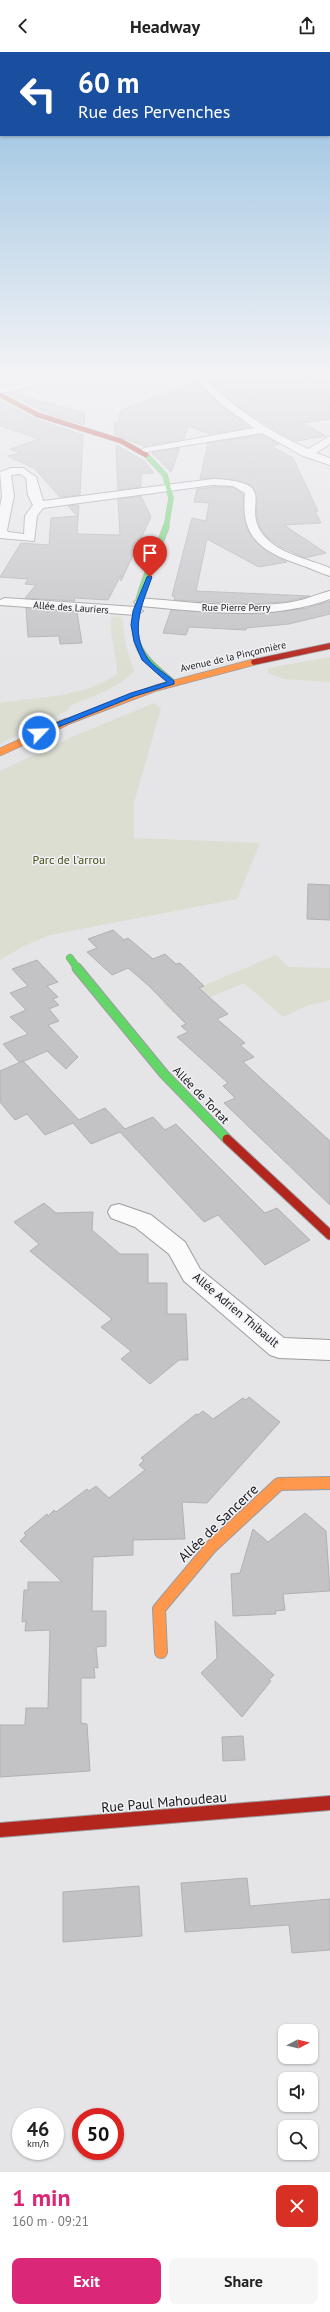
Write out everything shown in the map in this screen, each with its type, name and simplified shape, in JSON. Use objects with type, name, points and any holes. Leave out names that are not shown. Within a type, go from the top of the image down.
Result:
[{"type":"street","points":[[5,473],[8,496],[14,508]]},
{"type":"street","points":[[25,473],[31,477],[34,495],[38,506]]},
{"type":"street","points":[[163,473],[169,488],[172,502],[169,526],[138,607],[134,625],[137,641],[145,660],[172,682]]},
{"type":"street","points":[[14,508],[214,482],[242,485],[251,493],[250,518],[261,540],[273,550],[288,558],[330,572]]},
{"type":"street","points":[[14,508],[1,530],[4,535],[30,538],[31,516],[38,506]]},
{"type":"street","name":"Rue Pierre Perry","points":[[138,607],[256,608],[300,604],[330,595]]},
{"type":"street","name":"Allée des Lauriers","points":[[5,602],[138,607]]},
{"type":"street","name":"Avenue de la Pinçonnière","points":[[0,752],[74,717],[172,682],[242,664],[330,647]]},
{"type":"street","name":"Allée de Tortat","points":[[70,958],[121,1026],[197,1111],[330,1235]]},
{"type":"street","name":"Allée Adrien Thibault","points":[[119,1212],[143,1222],[177,1248],[192,1275],[279,1348],[330,1350]]},
{"type":"street","name":"Allée de Sancerre","points":[[161,1652],[159,1609],[211,1547],[279,1484],[330,1483]]},
{"type":"street","name":"Rue Paul Mahoudeau","points":[[0,1830],[330,1803]]},
{"type":"green space","points":[[111,617],[122,617],[126,646],[134,671],[113,687],[70,706],[67,711],[0,744],[0,703],[76,692],[104,682],[117,674],[110,624]]},
{"type":"green space","points":[[330,657],[330,682],[284,679],[268,673],[268,668]]},
{"type":"green space","name":"Parc de l'arrou","points":[[154,703],[161,708],[134,803],[134,838],[260,843],[237,899],[50,935],[24,946],[0,960],[0,771],[74,736]]},
{"type":"green space","points":[[276,955],[289,967],[330,968],[330,1000],[306,1006],[283,1017],[244,983],[173,1013],[163,1003]]},
{"type":"building","points":[[38,473],[81,473],[80,495],[60,497]]},
{"type":"building","points":[[117,473],[154,473],[141,474],[141,487],[118,490]]},
{"type":"building","points":[[201,473],[300,473],[318,511],[315,511],[321,523],[284,525],[326,553],[305,558],[281,547],[267,537],[259,526],[255,490],[248,484],[235,480],[213,478],[200,479]]},
{"type":"building","points":[[233,487],[243,494],[245,522],[249,533],[264,549],[287,562],[259,567],[207,539],[196,591],[310,596],[286,602],[250,604],[174,600],[175,597],[172,596],[192,518],[206,521],[209,503],[194,502],[197,489]]},
{"type":"building","points":[[141,496],[151,517],[121,581],[121,575],[108,600],[74,598],[75,601],[25,598],[36,585],[25,584],[28,579],[0,577],[21,543],[49,545],[51,518],[77,516],[68,506],[79,505],[77,534],[120,535],[118,499]]},
{"type":"building","points":[[330,601],[330,614],[289,624],[246,628],[246,630],[189,627],[186,635],[163,633],[171,610],[260,614],[307,608]]},
{"type":"building","points":[[26,608],[77,612],[82,643],[60,644],[59,636],[28,637]]},
{"type":"building","points":[[308,884],[330,885],[330,920],[307,919]]},
{"type":"building","points":[[113,930],[124,940],[128,938],[153,959],[165,954],[176,964],[180,963],[204,986],[199,988],[228,1014],[217,1019],[245,1043],[240,1045],[254,1057],[243,1062],[330,1141],[330,1205],[224,1103],[235,1098],[223,1086],[228,1083],[177,1037],[188,1032],[181,1026],[186,1024],[148,985],[128,968],[112,975],[87,952],[97,948],[88,939]]},
{"type":"building","points":[[37,960],[58,982],[47,986],[58,997],[53,999],[59,1005],[49,1009],[59,1021],[48,1025],[78,1057],[66,1069],[47,1051],[20,1063],[3,1044],[28,1034],[10,1017],[26,1010],[10,993],[28,986],[12,969]]},
{"type":"building","points":[[23,1061],[79,1120],[105,1108],[125,1129],[153,1117],[165,1130],[176,1124],[265,1213],[277,1208],[310,1240],[265,1265],[218,1215],[204,1222],[120,1132],[91,1144],[73,1123],[45,1135],[27,1114],[15,1120],[0,1102],[0,1071]]},
{"type":"building","points":[[44,1203],[56,1213],[93,1212],[92,1230],[120,1254],[148,1254],[148,1283],[167,1283],[167,1314],[186,1314],[188,1360],[179,1360],[150,1384],[121,1359],[131,1351],[101,1327],[112,1319],[30,1251],[39,1244],[14,1222]]},
{"type":"building","points":[[249,1397],[280,1422],[207,1503],[182,1502],[185,1539],[133,1540],[133,1555],[93,1557],[92,1611],[106,1611],[106,1646],[96,1647],[98,1668],[94,1667],[95,1678],[81,1678],[81,1723],[87,1724],[90,1771],[0,1777],[0,1725],[25,1725],[26,1708],[48,1708],[50,1630],[25,1631],[26,1621],[22,1622],[24,1590],[28,1590],[28,1582],[62,1582],[20,1541],[26,1535],[24,1533],[47,1514],[48,1516],[54,1510],[56,1512],[87,1489],[89,1491],[96,1486],[109,1498],[145,1470],[139,1465],[144,1460],[141,1458],[196,1414],[198,1415],[203,1411],[213,1419],[243,1398],[246,1400]]},
{"type":"building","points":[[305,1513],[326,1531],[330,1591],[283,1594],[285,1610],[275,1611],[276,1614],[233,1616],[231,1574],[240,1573],[253,1529],[268,1542]]},
{"type":"building","points":[[215,1621],[274,1675],[269,1680],[271,1681],[242,1717],[201,1673],[217,1658]]},
{"type":"building","points":[[243,1736],[245,1760],[223,1761],[222,1737]]},
{"type":"building","points":[[247,1878],[250,1906],[330,1899],[330,1950],[292,1953],[289,1925],[185,1932],[181,1883]]},
{"type":"building","points":[[139,1886],[142,1936],[63,1942],[63,1892]]},
{"type":"traffic: fast","points":[[163,473],[165,475],[171,498],[168,522],[160,548],[140,598],[135,622],[138,644],[144,655],[152,665],[172,682]]},
{"type":"traffic: fast","points":[[70,958],[106,1006],[144,1052],[184,1097],[227,1139]]},
{"type":"traffic: slow","points":[[0,752],[61,724],[124,699],[188,678],[254,662]]},
{"type":"traffic: slow","points":[[161,1652],[159,1609],[211,1547],[279,1484],[330,1483]]},
{"type":"traffic: jam","points":[[254,662],[330,646]]},
{"type":"traffic: jam","points":[[227,1139],[330,1235]]},
{"type":"traffic: jam","points":[[0,1830],[330,1803]]},
{"type":"route","points":[[39,733],[74,717],[133,694],[172,682],[145,660],[137,641],[134,625],[136,611],[150,577]]}]
